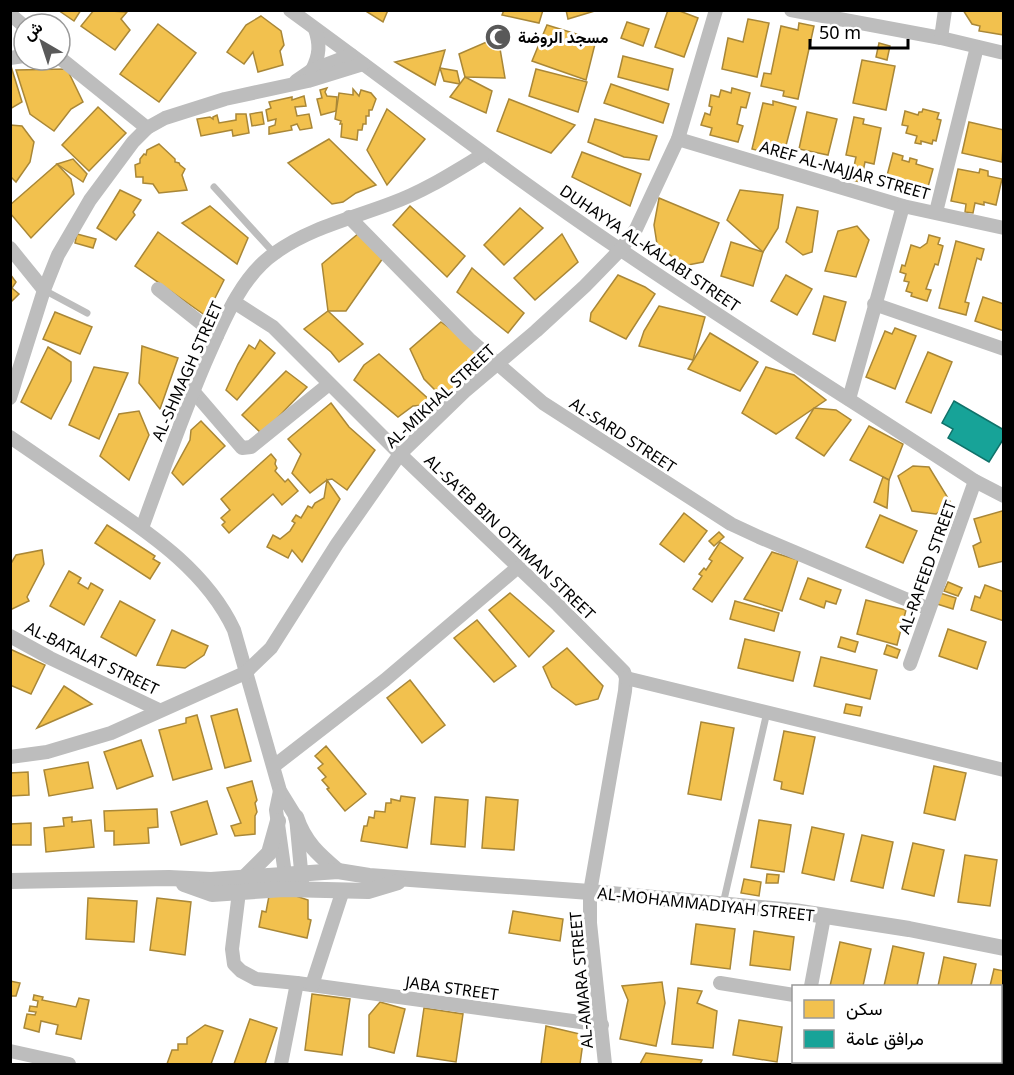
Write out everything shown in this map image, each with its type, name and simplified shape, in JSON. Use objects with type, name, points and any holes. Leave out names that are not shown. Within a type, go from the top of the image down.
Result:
[{"type":"street","name":"DUHAYYA AL-KALABI STREET","points":[[290,10],[484,154],[620,250],[975,481],[1004,496]]},
{"type":"street","name":"AL-MIKHAL STREET","points":[[246,673],[272,648],[338,544],[400,454],[440,414],[536,331],[620,250],[636,229],[678,140],[716,10]]},
{"type":"street","points":[[791,10],[941,38],[1004,53]]},
{"type":"street","points":[[941,38],[945,10]]},
{"type":"street","points":[[312,70],[318,56],[319,44],[315,29]]},
{"type":"street","points":[[936,212],[977,47]]},
{"type":"street","points":[[295,83],[312,70],[351,55]]},
{"type":"street","points":[[10,399],[44,290],[58,255],[90,200],[133,142],[147,128],[165,118],[225,99],[308,81],[363,64]]},
{"type":"street","points":[[72,68],[147,128]]},
{"type":"street","name":"AREF AL-NAJJAR STREET","points":[[678,140],[903,206],[1004,228]]},
{"type":"street","name":"AL-SHMAGH STREET","points":[[142,528],[193,391],[217,336],[234,302],[253,274],[274,253],[298,239],[349,217],[418,192],[484,154]]},
{"type":"street","points":[[849,399],[903,206]]},
{"type":"street","name":"AL-SARD STREET","points":[[349,217],[469,339],[543,404],[731,524],[928,609]]},
{"type":"street","points":[[10,248],[44,290]]},
{"type":"street","points":[[158,289],[217,336]]},
{"type":"street","name":"AL-SA‘EB BIN OTHMAN STREET","points":[[234,302],[273,327],[400,454],[589,636],[624,672],[626,678]]},
{"type":"street","points":[[874,304],[1004,349]]},
{"type":"street","points":[[193,391],[242,448],[251,447],[329,384]]},
{"type":"street","points":[[10,437],[142,528],[181,560],[207,586],[225,609],[234,630],[280,791],[296,817],[300,831],[311,847],[338,871]]},
{"type":"street","name":"AL-RAFEED STREET","points":[[910,664],[975,481]]},
{"type":"street","points":[[274,766],[385,680],[517,568]]},
{"type":"street","name":"AL-BATALAT STREET","points":[[10,636],[50,658],[159,710]]},
{"type":"street","points":[[10,757],[47,752],[111,732],[246,673]]},
{"type":"street","points":[[590,891],[626,678],[1004,770]]},
{"type":"street","points":[[280,791],[276,810],[284,882]]},
{"type":"street","points":[[296,817],[302,881]]},
{"type":"street","points":[[246,876],[269,853],[278,821]]},
{"type":"street","name":"AL-MOHAMMADIYAH STREET","points":[[169,878],[212,894],[239,892],[284,882],[302,881],[338,871],[406,879],[590,891],[794,911],[909,929],[1004,948]]},
{"type":"street","name":"AL-MOHAMMADIYAH STREET","points":[[10,881],[169,878],[211,880],[246,876],[284,882]]},
{"type":"street","name":"AL-MOHAMMADIYAH STREET","points":[[302,881],[344,891],[368,891],[406,879]]},
{"type":"street","points":[[312,985],[344,891]]},
{"type":"street","name":"AL-AMARA STREET","points":[[590,891],[590,923],[605,1065]]},
{"type":"street","name":"JABA STREET","points":[[239,892],[232,949],[234,964],[241,971],[256,979],[602,1025]]},
{"type":"street","points":[[811,985],[824,917]]},
{"type":"street","points":[[281,1065],[297,983]]},
{"type":"street","points":[[720,983],[792,995]]},
{"type":"street","points":[[10,1051],[69,1065]]},
{"type":"lane","points":[[214,187],[274,253]]},
{"type":"lane","points":[[44,290],[87,313]]},
{"type":"lane","points":[[723,904],[767,712]]},
{"type":"building: سكن","points":[[58,10],[81,10],[74,21],[72,12]]},
{"type":"building: سكن","points":[[94,10],[127,12],[121,19],[130,30],[115,50],[81,26]]},
{"type":"building: سكن","points":[[364,10],[388,10],[383,22]]},
{"type":"building: سكن","points":[[504,10],[543,10],[539,23],[502,15]]},
{"type":"building: سكن","points":[[566,10],[598,10],[568,19]]},
{"type":"building: سكن","points":[[668,10],[677,10],[698,18],[684,57],[655,47]]},
{"type":"building: سكن","points":[[963,10],[1004,10],[1004,35],[979,31],[980,26],[972,24]]},
{"type":"building: سكن","points":[[261,16],[281,31],[284,45],[280,51],[283,65],[258,72],[253,52],[244,64],[227,52],[246,25]]},
{"type":"building: سكن","points":[[748,19],[769,23],[757,77],[722,69],[728,38],[743,42]]},
{"type":"building: سكن","points":[[627,22],[649,29],[643,46],[621,38]]},
{"type":"building: سكن","points":[[799,23],[814,26],[798,99],[783,96],[784,91],[761,86],[764,73],[771,74],[781,26],[798,30]]},
{"type":"building: سكن","points":[[158,24],[196,53],[159,102],[120,74]]},
{"type":"building: سكن","points":[[547,25],[596,40],[586,80],[532,61]]},
{"type":"building: سكن","points":[[498,37],[505,78],[465,77],[459,54]]},
{"type":"building: سكن","points":[[879,43],[890,46],[887,60],[876,57]]},
{"type":"building: سكن","points":[[445,50],[435,85],[395,62]]},
{"type":"building: سكن","points":[[623,56],[673,69],[668,90],[618,77]]},
{"type":"building: سكن","points":[[862,60],[895,66],[886,110],[853,103]]},
{"type":"building: سكن","points":[[10,63],[22,102],[10,109]]},
{"type":"building: سكن","points":[[440,68],[457,71],[460,84],[444,81]]},
{"type":"building: سكن","points":[[536,69],[587,82],[578,112],[529,96]]},
{"type":"building: سكن","points":[[17,72],[68,72],[83,102],[71,109],[54,131],[30,114]]},
{"type":"building: سكن","points":[[465,77],[492,91],[486,113],[450,97]]},
{"type":"building: سكن","points":[[611,84],[669,104],[663,123],[604,103]]},
{"type":"building: سكن","points":[[327,88],[325,92],[327,96],[337,97],[336,111],[321,115],[317,99],[322,98],[320,90]]},
{"type":"building: سكن","points":[[732,88],[750,93],[746,108],[741,107],[737,124],[743,126],[738,142],[710,135],[712,128],[701,125],[705,113],[710,115],[711,95],[719,97],[721,90],[731,93]]},
{"type":"building: سكن","points":[[353,89],[359,96],[361,90],[371,93],[376,99],[372,110],[369,110],[369,116],[366,116],[366,124],[363,124],[362,130],[358,130],[357,140],[341,137],[341,121],[335,119],[339,93],[353,95]]},
{"type":"building: سكن","points":[[304,96],[306,106],[295,107],[297,116],[309,114],[312,128],[300,130],[297,124],[291,126],[292,130],[269,134],[269,127],[275,125],[276,119],[268,121],[266,110],[271,108],[269,102],[292,97],[292,100]]},
{"type":"building: سكن","points":[[509,99],[575,125],[551,153],[497,131]]},
{"type":"building: سكن","points":[[773,101],[796,107],[783,157],[752,149],[763,103],[773,105]]},
{"type":"building: سكن","points":[[98,107],[126,133],[89,171],[62,145]]},
{"type":"building: سكن","points":[[387,109],[425,139],[387,185],[367,150]]},
{"type":"building: سكن","points":[[923,109],[939,113],[937,119],[941,120],[936,141],[933,140],[932,144],[921,141],[921,144],[915,143],[917,136],[906,133],[908,126],[902,125],[905,111],[918,115]]},
{"type":"building: سكن","points":[[262,112],[264,124],[252,126],[250,114]]},
{"type":"building: سكن","points":[[807,112],[837,119],[828,155],[799,149]]},
{"type":"building: سكن","points":[[236,114],[246,114],[249,133],[233,136],[232,130],[201,136],[197,119],[210,117],[213,119],[217,115],[219,123],[236,120]]},
{"type":"building: سكن","points":[[854,117],[864,119],[863,124],[881,128],[874,164],[865,162],[861,182],[851,180],[856,157],[846,155]]},
{"type":"building: سكن","points":[[595,119],[657,136],[649,160],[624,157],[588,142]]},
{"type":"building: سكن","points":[[969,122],[1004,130],[1002,162],[962,153]]},
{"type":"building: سكن","points":[[10,125],[22,126],[34,142],[30,162],[16,182],[10,176]]},
{"type":"building: سكن","points":[[329,139],[376,185],[356,193],[343,202],[332,204],[288,163]]},
{"type":"building: سكن","points":[[159,144],[175,159],[175,162],[185,169],[182,175],[187,190],[159,193],[153,184],[143,183],[143,177],[136,177],[135,165],[140,163],[140,159],[144,154],[146,155],[147,150]]},
{"type":"building: سكن","points":[[582,152],[641,174],[630,206],[572,177]]},
{"type":"building: سكن","points":[[893,153],[903,156],[902,160],[909,162],[910,158],[917,160],[916,164],[933,169],[926,194],[885,183]]},
{"type":"building: سكن","points":[[73,159],[87,174],[83,182],[57,164]]},
{"type":"building: سكن","points":[[57,164],[71,179],[74,194],[31,238],[10,213],[10,205]]},
{"type":"building: سكن","points":[[958,169],[979,173],[980,169],[988,171],[988,176],[1002,179],[996,205],[984,202],[984,205],[975,203],[973,213],[965,212],[966,204],[951,201]]},
{"type":"building: سكن","points":[[120,190],[141,200],[133,212],[135,215],[116,240],[97,228]]},
{"type":"building: سكن","points":[[740,190],[783,195],[778,228],[763,252],[727,220]]},
{"type":"building: سكن","points":[[659,198],[719,223],[703,262],[683,266],[657,244],[654,225]]},
{"type":"building: سكن","points":[[210,206],[248,238],[237,264],[182,223]]},
{"type":"building: سكن","points":[[410,206],[465,256],[447,277],[393,225]]},
{"type":"building: سكن","points":[[797,207],[818,211],[812,252],[803,255],[786,242]]},
{"type":"building: سكن","points":[[520,208],[543,228],[504,265],[484,245]]},
{"type":"building: سكن","points":[[857,226],[869,240],[856,277],[825,271],[838,231]]},
{"type":"building: سكن","points":[[158,232],[224,280],[206,316],[135,266]]},
{"type":"building: سكن","points":[[359,233],[383,258],[346,311],[328,311],[322,264]]},
{"type":"building: سكن","points":[[77,234],[96,239],[93,248],[75,243]]},
{"type":"building: سكن","points":[[562,234],[578,262],[535,300],[514,278]]},
{"type":"building: سكن","points":[[929,235],[940,238],[938,244],[943,246],[938,265],[935,264],[926,289],[931,290],[927,301],[911,296],[912,293],[906,291],[909,282],[904,281],[906,274],[900,272],[902,265],[905,266],[911,245],[920,248],[927,243]]},
{"type":"building: سكن","points":[[956,241],[984,249],[981,260],[977,258],[965,302],[969,303],[966,315],[939,308]]},
{"type":"building: سكن","points":[[731,242],[763,252],[753,286],[721,276]]},
{"type":"building: سكن","points":[[472,268],[524,313],[508,333],[457,292]]},
{"type":"building: سكن","points":[[10,274],[16,282],[12,288],[19,294],[10,303]]},
{"type":"building: سكن","points":[[618,275],[655,294],[626,339],[590,321],[591,313]]},
{"type":"building: سكن","points":[[786,275],[812,289],[797,315],[771,301]]},
{"type":"building: سكن","points":[[824,296],[846,302],[835,341],[813,334]]},
{"type":"building: سكن","points":[[983,297],[1004,304],[1004,331],[975,321]]},
{"type":"building: سكن","points":[[659,306],[705,317],[693,360],[639,346],[644,331]]},
{"type":"building: سكن","points":[[328,311],[363,344],[339,362],[304,329]]},
{"type":"building: سكن","points":[[55,312],[92,327],[80,354],[43,339]]},
{"type":"building: سكن","points":[[441,322],[476,347],[485,358],[444,399],[424,379],[410,349]]},
{"type":"building: سكن","points":[[895,328],[916,336],[895,389],[866,377],[885,331],[892,334]]},
{"type":"building: سكن","points":[[710,333],[758,362],[740,391],[688,369]]},
{"type":"building: سكن","points":[[260,340],[275,353],[237,400],[226,390],[249,345],[255,349]]},
{"type":"building: سكن","points":[[142,346],[178,358],[160,409],[139,383]]},
{"type":"building: سكن","points":[[48,347],[71,362],[71,381],[51,419],[21,402]]},
{"type":"building: سكن","points":[[928,352],[952,362],[931,413],[906,402]]},
{"type":"building: سكن","points":[[379,354],[434,404],[413,406],[398,417],[354,380],[364,365]]},
{"type":"building: سكن","points":[[94,367],[128,373],[99,439],[69,425]]},
{"type":"building: سكن","points":[[766,367],[794,375],[826,400],[776,434],[742,413]]},
{"type":"building: سكن","points":[[286,371],[307,387],[262,434],[242,415]]},
{"type":"building: سكن","points":[[331,403],[349,427],[375,450],[347,490],[332,479],[327,480],[310,493],[292,473],[301,454],[288,439]]},
{"type":"building: سكن","points":[[814,408],[836,410],[851,420],[824,456],[796,438]]},
{"type":"building: سكن","points":[[139,411],[149,435],[129,480],[100,456],[119,414]]},
{"type":"building: سكن","points":[[201,421],[225,446],[183,485],[172,473],[190,440],[191,430]]},
{"type":"building: سكن","points":[[869,426],[903,444],[889,480],[850,460]]},
{"type":"building: سكن","points":[[271,454],[276,460],[275,471],[285,482],[288,479],[298,491],[282,505],[273,494],[229,533],[222,525],[225,522],[221,518],[230,510],[221,499]]},
{"type":"building: سكن","points":[[913,466],[929,467],[951,503],[936,514],[912,511],[898,476]]},
{"type":"building: سكن","points":[[883,477],[889,480],[887,508],[874,502]]},
{"type":"building: سكن","points":[[327,480],[340,499],[302,562],[292,550],[288,558],[267,547],[273,535],[280,539],[290,531],[295,523],[292,521],[296,515],[301,518],[308,506],[312,508],[315,503],[324,498]]},
{"type":"building: سكن","points":[[1004,512],[1004,561],[979,567],[973,546],[981,542],[974,519]]},
{"type":"building: سكن","points":[[684,513],[707,531],[684,562],[660,544]]},
{"type":"building: سكن","points":[[880,515],[917,531],[903,563],[866,547]]},
{"type":"building: سكن","points":[[107,525],[155,556],[153,559],[160,563],[150,579],[95,543]]},
{"type":"building: سكن","points":[[719,532],[724,537],[714,546],[709,541]]},
{"type":"building: سكن","points":[[720,542],[743,558],[712,602],[693,589],[702,576],[699,574],[704,568],[706,570],[712,561],[709,559]]},
{"type":"building: سكن","points":[[42,550],[44,564],[27,597],[29,601],[10,610],[10,565],[16,555]]},
{"type":"building: سكن","points":[[772,552],[798,560],[782,611],[744,599]]},
{"type":"building: سكن","points":[[69,571],[81,578],[78,583],[88,589],[91,583],[103,590],[84,625],[50,606]]},
{"type":"building: سكن","points":[[808,578],[841,590],[836,604],[826,601],[824,608],[800,599]]},
{"type":"building: سكن","points":[[948,582],[962,588],[958,596],[944,591]]},
{"type":"building: سكن","points":[[985,585],[1004,592],[1004,621],[971,610],[975,596],[980,598]]},
{"type":"building: سكن","points":[[510,593],[554,631],[529,657],[489,610]]},
{"type":"building: سكن","points":[[940,593],[956,598],[953,609],[937,604]]},
{"type":"building: سكن","points":[[866,600],[906,610],[897,645],[857,634]]},
{"type":"building: سكن","points":[[120,601],[155,620],[136,656],[101,637]]},
{"type":"building: سكن","points":[[735,601],[779,613],[774,631],[730,619]]},
{"type":"building: سكن","points":[[477,620],[516,666],[494,682],[454,638]]},
{"type":"building: سكن","points":[[948,629],[986,642],[977,669],[939,656]]},
{"type":"building: سكن","points":[[172,630],[208,646],[204,655],[185,668],[157,665]]},
{"type":"building: سكن","points":[[841,637],[858,642],[855,652],[838,647]]},
{"type":"building: سكن","points":[[745,639],[800,652],[793,681],[738,668]]},
{"type":"building: سكن","points":[[887,645],[900,650],[897,658],[884,654]]},
{"type":"building: سكن","points":[[567,648],[603,686],[598,699],[576,705],[552,687],[543,667]]},
{"type":"building: سكن","points":[[10,649],[45,665],[31,694],[10,685]]},
{"type":"building: سكن","points":[[821,657],[877,670],[870,699],[814,686]]},
{"type":"building: سكن","points":[[410,680],[445,725],[422,743],[387,698]]},
{"type":"building: سكن","points":[[64,686],[92,704],[37,728]]},
{"type":"building: سكن","points":[[846,704],[862,707],[860,716],[844,713]]},
{"type":"building: سكن","points":[[237,709],[251,761],[225,768],[211,716]]},
{"type":"building: سكن","points":[[197,715],[212,769],[173,780],[159,730],[186,723],[186,718]]},
{"type":"building: سكن","points":[[701,722],[734,728],[721,800],[688,794]]},
{"type":"building: سكن","points":[[784,731],[815,737],[803,794],[781,789],[782,782],[774,780]]},
{"type":"building: سكن","points":[[141,740],[153,776],[117,789],[104,752]]},
{"type":"building: سكن","points":[[326,746],[366,794],[345,811],[327,789],[329,788],[322,780],[326,777],[318,768],[323,764],[315,756]]},
{"type":"building: سكن","points":[[88,762],[93,788],[49,796],[44,770]]},
{"type":"building: سكن","points":[[934,766],[966,773],[955,820],[924,813]]},
{"type":"building: سكن","points":[[28,772],[29,795],[10,796],[10,773]]},
{"type":"building: سكن","points":[[252,781],[257,800],[255,803],[257,812],[255,834],[235,836],[231,826],[241,823],[227,788]]},
{"type":"building: سكن","points":[[401,796],[415,798],[407,848],[361,841],[364,826],[367,826],[369,817],[374,818],[375,811],[385,812],[386,803],[391,803],[391,799],[400,801]]},
{"type":"building: سكن","points":[[435,797],[468,800],[465,847],[431,844]]},
{"type":"building: سكن","points":[[486,797],[518,800],[514,850],[482,848]]},
{"type":"building: سكن","points":[[207,801],[217,834],[181,845],[171,812]]},
{"type":"building: سكن","points":[[157,809],[158,827],[148,828],[149,843],[114,845],[114,831],[105,831],[104,811]]},
{"type":"building: سكن","points":[[72,817],[72,822],[91,820],[94,847],[46,852],[44,828],[64,826],[63,818]]},
{"type":"building: سكن","points":[[759,820],[791,825],[784,872],[751,867]]},
{"type":"building: سكن","points":[[31,823],[31,845],[10,845],[10,824]]},
{"type":"building: سكن","points":[[812,827],[844,834],[834,880],[802,873]]},
{"type":"building: سكن","points":[[862,835],[893,842],[883,888],[851,881]]},
{"type":"building: سكن","points":[[913,843],[944,850],[934,896],[902,889]]},
{"type":"building: سكن","points":[[965,855],[997,860],[990,906],[958,902]]},
{"type":"building: سكن","points":[[767,874],[779,875],[778,883],[766,883]]},
{"type":"building: سكن","points":[[744,879],[761,882],[759,896],[741,893]]},
{"type":"building: سكن","points":[[290,894],[308,900],[308,919],[311,920],[307,938],[259,927],[262,911],[266,912],[269,896]]},
{"type":"building: سكن","points":[[88,898],[137,901],[134,942],[86,939]]},
{"type":"building: سكن","points":[[157,898],[191,902],[185,955],[150,950]]},
{"type":"building: سكن","points":[[513,911],[563,919],[560,941],[509,933]]},
{"type":"building: سكن","points":[[696,924],[735,929],[730,969],[691,964]]},
{"type":"building: سكن","points":[[754,931],[794,937],[790,970],[750,965]]},
{"type":"building: سكن","points":[[840,942],[871,949],[863,985],[830,985]]},
{"type":"building: سكن","points":[[893,946],[924,953],[917,985],[884,985]]},
{"type":"building: سكن","points":[[944,957],[976,964],[971,985],[938,985]]},
{"type":"building: سكن","points":[[994,969],[1004,971],[1004,1019],[1002,1019],[1002,985],[990,985]]},
{"type":"building: سكن","points":[[10,981],[20,983],[16,996],[10,996]]},
{"type":"building: سكن","points":[[662,982],[665,1003],[656,1046],[620,1039],[628,1000],[622,986]]},
{"type":"building: سكن","points":[[678,988],[702,991],[697,1003],[717,1011],[713,1048],[672,1044]]},
{"type":"building: سكن","points":[[312,994],[350,999],[342,1055],[305,1050]]},
{"type":"building: سكن","points":[[34,995],[43,997],[42,1000],[76,1007],[79,998],[89,1000],[81,1039],[56,1034],[58,1025],[41,1021],[39,1032],[24,1028],[27,1014],[35,1015],[36,1012],[29,1011],[30,1006],[37,1007],[38,1001],[33,1000]]},
{"type":"building: سكن","points":[[380,1002],[405,1009],[394,1053],[369,1047],[369,1015]]},
{"type":"building: سكن","points":[[424,1008],[463,1014],[456,1062],[417,1056]]},
{"type":"building: سكن","points":[[250,1019],[277,1028],[265,1064],[234,1064]]},
{"type":"building: سكن","points":[[739,1020],[782,1027],[777,1062],[733,1055]]},
{"type":"building: سكن","points":[[205,1025],[223,1031],[211,1064],[167,1064],[172,1050],[178,1050],[178,1044],[187,1044],[187,1038]]},
{"type":"building: سكن","points":[[546,1026],[584,1035],[580,1064],[541,1064]]},
{"type":"building: سكن","points":[[646,1053],[702,1060],[700,1064],[640,1064]]},
{"type":"building: سكن","points":[[898,1063],[930,1063],[929,1064]]},
{"type":"building: مرافق عامة","points":[[954,401],[1004,430],[1004,438],[989,462],[948,438],[953,429],[942,423]]},
{"type":"place","name":"مسجد الروضة","points":[[498,37]]}]
